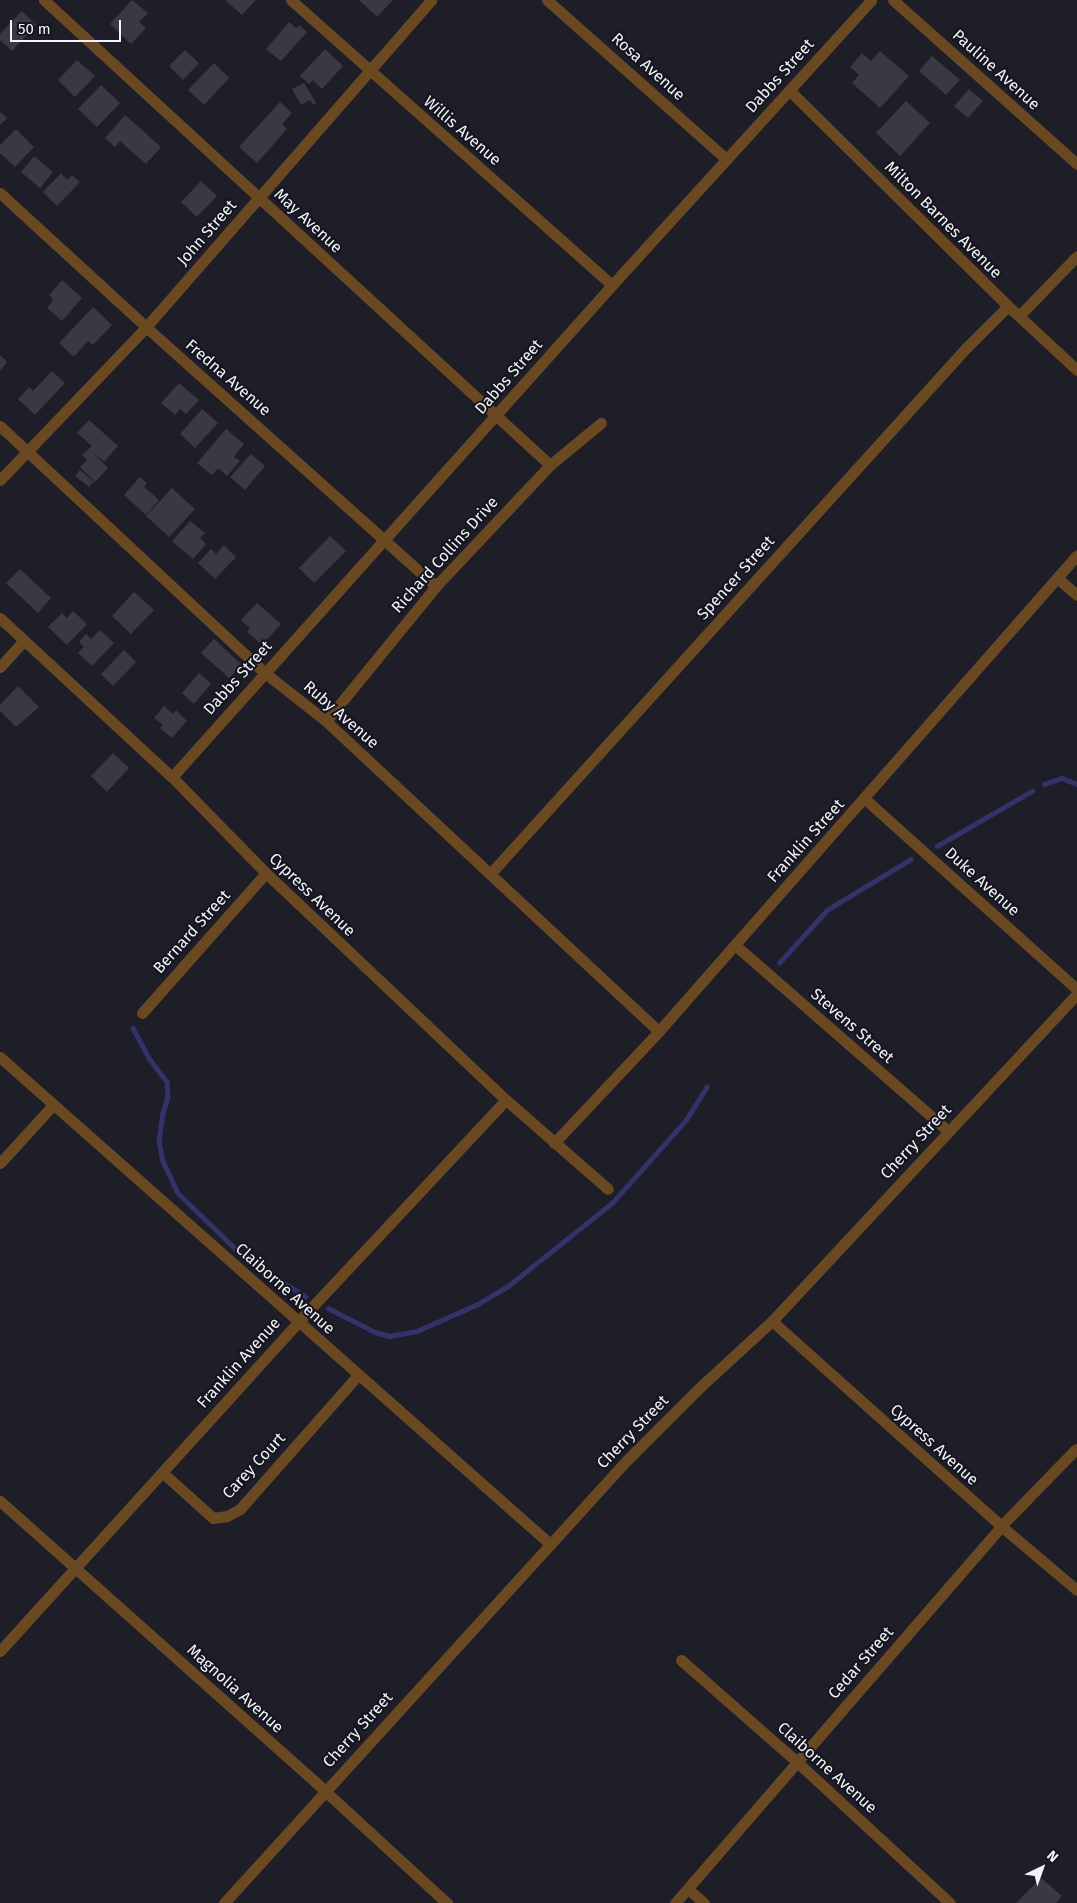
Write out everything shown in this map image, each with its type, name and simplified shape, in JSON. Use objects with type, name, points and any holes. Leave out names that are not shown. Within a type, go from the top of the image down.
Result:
[{"type":"street","name":"May Avenue","points":[[44,0],[550,465]]},
{"type":"street","name":"Willis Avenue","points":[[291,0],[612,285]]},
{"type":"street","name":"John Street","points":[[0,480],[146,327],[431,0]]},
{"type":"street","name":"Rosa Avenue","points":[[547,0],[726,159]]},
{"type":"street","name":"Dabbs Street","points":[[172,777],[385,538],[496,417],[612,285],[871,0]]},
{"type":"street","name":"Pauline Avenue","points":[[893,0],[1077,164]]},
{"type":"street","name":"Milton Barnes Avenue","points":[[789,90],[1008,306],[1077,370]]},
{"type":"street","name":"Fredna Avenue","points":[[0,193],[146,327],[385,538],[436,586]]},
{"type":"street","points":[[1019,316],[1077,256]]},
{"type":"street","name":"Spencer Street","points":[[490,874],[953,362],[1008,306]]},
{"type":"street","name":"Richard Collins Drive","points":[[326,721],[436,586],[550,465],[600,423]]},
{"type":"street","name":"Ruby Avenue","points":[[0,426],[265,672],[326,721],[659,1031]]},
{"type":"street","name":"Franklin Street","points":[[554,1143],[659,1031],[865,799],[1077,555]]},
{"type":"street","points":[[1057,578],[1077,596]]},
{"type":"street","name":"Cypress Avenue","points":[[0,618],[172,777],[266,873],[506,1100],[608,1189]]},
{"type":"street","points":[[0,667],[24,640]]},
{"type":"street","name":"Duke Avenue","points":[[865,799],[1077,989]]},
{"type":"street","name":"Bernard Street","points":[[142,1013],[266,873]]},
{"type":"street","name":"Stevens Street","points":[[735,945],[948,1131]]},
{"type":"street","name":"Cherry Street","points":[[224,1903],[325,1790],[662,1424],[772,1322],[1077,994]]},
{"type":"street","name":"Claiborne Avenue","points":[[0,1057],[550,1544]]},
{"type":"street","name":"Franklin Avenue","points":[[0,1651],[74,1567],[163,1473],[298,1322],[506,1100]]},
{"type":"street","points":[[0,1163],[53,1104]]},
{"type":"street","name":"Cypress Avenue","points":[[772,1322],[1001,1526],[1077,1590]]},
{"type":"street","name":"Carey Court","points":[[163,1473],[213,1518],[227,1516],[240,1508],[358,1375]]},
{"type":"street","name":"Cedar Street","points":[[675,1903],[1001,1526],[1076,1450]]},
{"type":"street","name":"Magnolia Avenue","points":[[0,1501],[325,1790],[447,1903]]},
{"type":"street","name":"Claiborne Avenue","points":[[681,1660],[797,1762],[950,1903]]},
{"type":"street","points":[[688,1889],[704,1903]]},
{"type":"building","points":[[132,0],[148,13],[139,22],[146,28],[131,44],[110,24]]},
{"type":"building","points":[[225,0],[256,0],[242,15]]},
{"type":"building","points":[[359,0],[393,0],[377,17]]},
{"type":"building","points":[[22,11],[36,25],[12,51],[0,40],[0,34]]},
{"type":"building","points":[[289,22],[296,28],[299,25],[307,32],[281,61],[266,49]]},
{"type":"building","points":[[325,49],[343,66],[322,89],[313,80],[309,84],[300,76]]},
{"type":"building","points":[[185,50],[199,63],[183,80],[169,66]]},
{"type":"building","points":[[880,51],[909,76],[880,108],[852,83],[859,75],[850,67],[862,53],[871,61]]},
{"type":"building","points":[[932,56],[960,80],[946,95],[919,71]]},
{"type":"building","points":[[77,60],[95,76],[75,97],[58,80]]},
{"type":"building","points":[[214,63],[229,78],[204,105],[188,90]]},
{"type":"building","points":[[304,83],[316,103],[313,105],[310,100],[301,105],[292,89]]},
{"type":"building","points":[[101,85],[120,103],[97,127],[78,109]]},
{"type":"building","points":[[969,89],[983,101],[968,118],[954,106]]},
{"type":"building","points":[[906,101],[930,123],[900,156],[876,133]]},
{"type":"building","points":[[280,102],[292,113],[282,124],[287,129],[257,163],[239,147]]},
{"type":"building","points":[[0,112],[7,118],[0,125]]},
{"type":"building","points":[[125,115],[161,147],[146,164],[120,141],[115,147],[105,138]]},
{"type":"building","points":[[16,129],[34,147],[15,167],[0,153],[0,145]]},
{"type":"building","points":[[34,156],[53,172],[40,188],[21,172]]},
{"type":"building","points":[[61,173],[67,180],[72,175],[80,182],[57,206],[43,192]]},
{"type":"building","points":[[201,181],[217,196],[197,217],[181,202]]},
{"type":"building","points":[[62,280],[82,298],[62,321],[47,308],[53,300],[49,295]]},
{"type":"building","points":[[93,307],[112,325],[93,345],[88,341],[74,357],[59,343]]},
{"type":"building","points":[[0,355],[7,362],[0,371]]},
{"type":"building","points":[[52,371],[65,383],[35,415],[18,399],[29,387],[33,391]]},
{"type":"building","points":[[179,383],[199,400],[186,414],[180,409],[175,415],[161,403]]},
{"type":"building","points":[[202,409],[218,423],[195,448],[180,434]]},
{"type":"building","points":[[89,420],[118,446],[104,462],[91,451],[108,468],[95,482],[80,467],[87,460],[82,455],[92,446],[77,433]]},
{"type":"building","points":[[226,429],[244,444],[234,457],[240,461],[227,476],[218,468],[212,475],[197,463]]},
{"type":"building","points":[[251,454],[265,466],[245,490],[230,477]]},
{"type":"building","points":[[80,470],[94,482],[89,487],[75,476]]},
{"type":"building","points":[[140,477],[147,483],[144,487],[159,500],[146,515],[124,495]]},
{"type":"building","points":[[172,488],[195,509],[169,537],[146,516]]},
{"type":"building","points":[[190,521],[205,533],[200,538],[206,544],[193,559],[172,541]]},
{"type":"building","points":[[330,536],[346,551],[314,583],[299,568]]},
{"type":"building","points":[[224,545],[236,557],[215,579],[198,563],[211,549],[216,554]]},
{"type":"building","points":[[20,569],[51,598],[38,613],[6,583]]},
{"type":"building","points":[[134,592],[154,610],[131,634],[112,616]]},
{"type":"building","points":[[257,603],[281,624],[262,645],[247,632],[250,628],[241,620]]},
{"type":"building","points":[[73,611],[87,624],[67,645],[48,627],[62,613],[67,618]]},
{"type":"building","points":[[100,630],[114,643],[92,666],[78,653],[84,647],[79,642],[86,634],[91,639]]},
{"type":"building","points":[[214,639],[242,665],[229,678],[201,653]]},
{"type":"building","points":[[124,650],[136,662],[113,686],[101,674]]},
{"type":"building","points":[[199,673],[211,684],[194,704],[182,693]]},
{"type":"building","points":[[18,686],[39,707],[16,727],[0,711],[0,705]]},
{"type":"building","points":[[164,706],[173,714],[176,710],[187,721],[172,738],[160,728],[163,725],[154,718]]},
{"type":"building","points":[[113,753],[129,768],[107,792],[91,776]]},
{"type":"building","points":[[1041,1878],[1062,1896],[1056,1903],[1016,1903]]},
{"type":"waterway","points":[[1044,784],[1062,778],[1077,784]]},
{"type":"waterway","points":[[937,846],[1032,791]]},
{"type":"waterway","points":[[779,963],[827,910],[911,859]]},
{"type":"waterway","points":[[133,1028],[149,1058],[167,1082],[168,1097],[163,1113],[159,1141],[163,1161],[178,1193],[246,1259],[305,1296]]},
{"type":"waterway","points":[[328,1308],[375,1332],[389,1336],[417,1331],[478,1304],[508,1286],[612,1203],[686,1120],[707,1087]]}]
